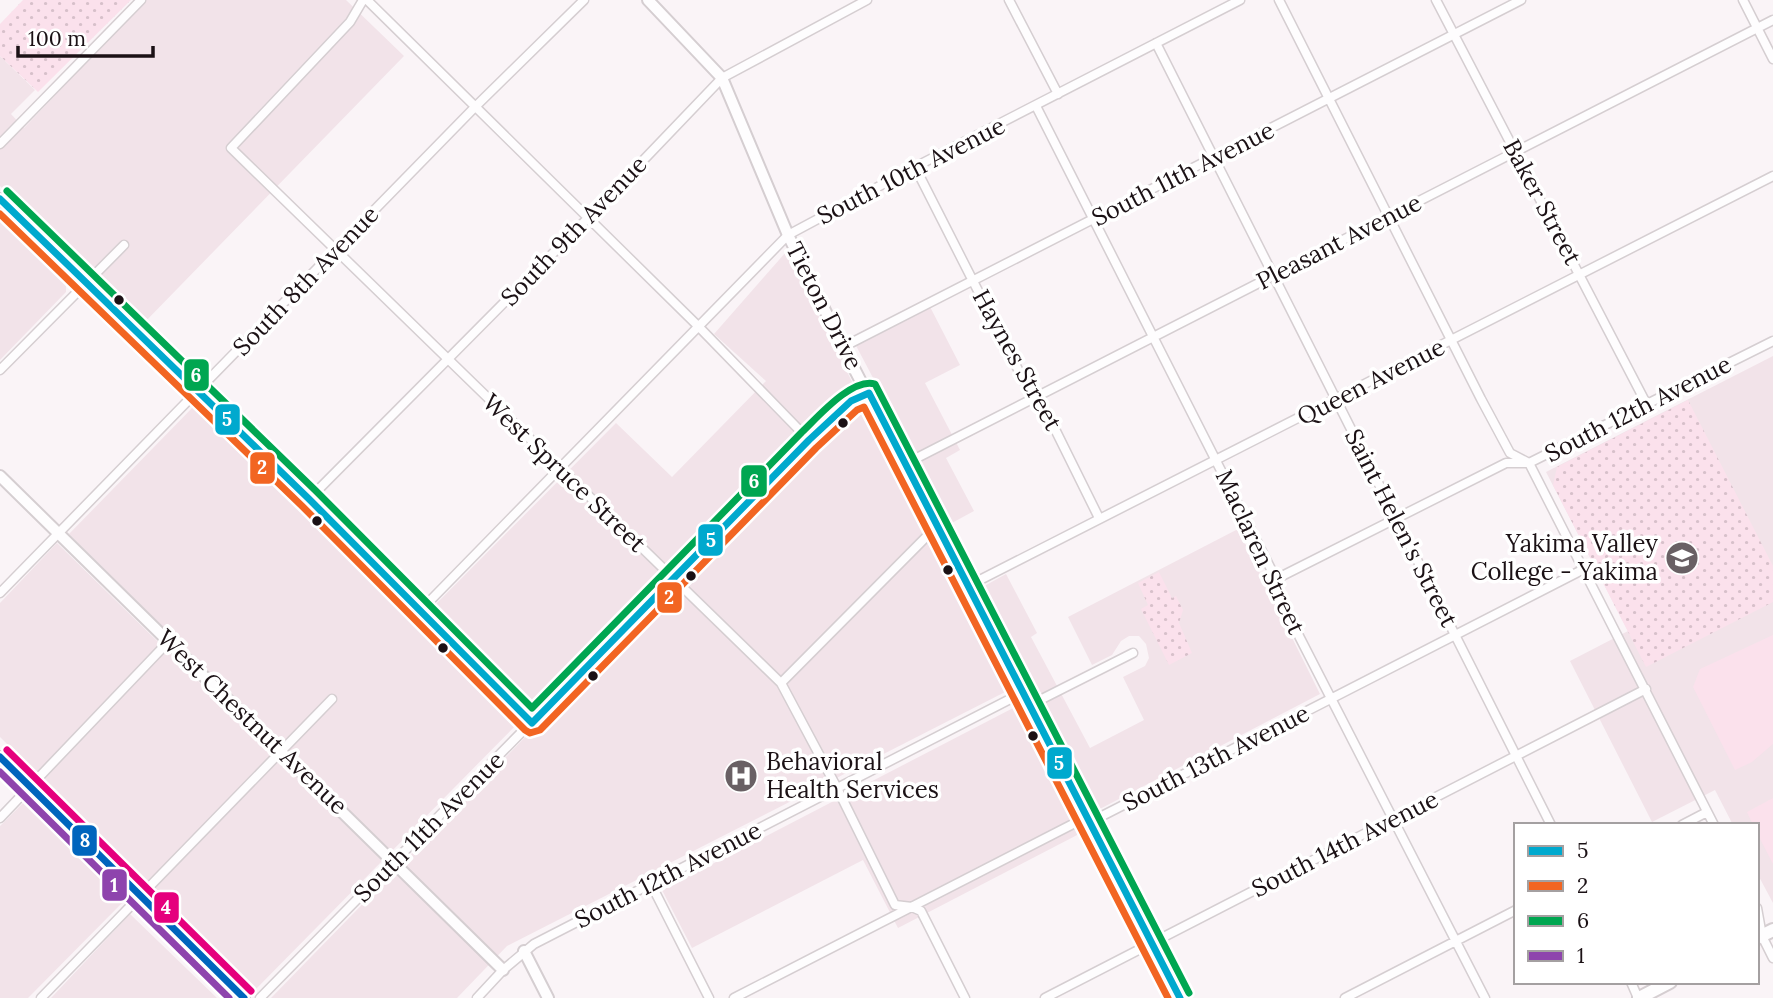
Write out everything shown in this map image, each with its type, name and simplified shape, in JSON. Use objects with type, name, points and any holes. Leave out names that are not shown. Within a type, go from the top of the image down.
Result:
[{"type":"main road","points":[[1639,998],[1666,984]]},
{"type":"street","points":[[0,144],[141,0]]},
{"type":"street","points":[[365,0],[698,326],[809,440]]},
{"type":"street","name":"West Spruce Street","points":[[365,0],[350,22],[231,148],[781,683],[895,905],[921,911],[965,998]]},
{"type":"street","name":"South 8th Avenue","points":[[0,593],[475,107],[584,0]]},
{"type":"street","name":"Tieton Drive","points":[[648,0],[722,78],[788,235],[843,347],[1180,998]]},
{"type":"street","name":"South 9th Avenue","points":[[309,499],[588,218],[722,78],[867,0]]},
{"type":"street","points":[[1009,0],[1058,94]]},
{"type":"street","name":"South 10th Avenue","points":[[420,611],[788,235],[1240,0]]},
{"type":"street","points":[[1279,0],[1510,453],[1530,463],[1713,823]]},
{"type":"street","name":"Baker Street","points":[[1436,0],[1647,405]]},
{"type":"street","name":"South 11th Avenue","points":[[843,347],[1521,0]]},
{"type":"street","points":[[1743,0],[1773,59]]},
{"type":"street","name":"Pleasant Avenue","points":[[905,464],[1773,20]]},
{"type":"street","name":"Saint Helen's Street","points":[[1156,43],[1550,823]]},
{"type":"street","name":"Maclaren Street","points":[[1036,106],[1276,579],[1278,592],[1485,998]]},
{"type":"street","name":"Haynes Street","points":[[915,167],[1033,399],[1047,413],[1099,518]]},
{"type":"street","name":"Queen Avenue","points":[[968,586],[1773,176]]},
{"type":"street","points":[[0,199],[309,499],[531,723]]},
{"type":"street","points":[[0,370],[124,245]]},
{"type":"street","name":"South 12th Avenue","points":[[1276,579],[1506,463],[1530,463],[1773,341]]},
{"type":"street","name":"South 11th Avenue","points":[[260,998],[809,440],[851,401],[869,393]]},
{"type":"street","name":"West Chestnut Avenue","points":[[0,476],[503,970]]},
{"type":"street","points":[[781,683],[937,526]]},
{"type":"street","name":"South 13th Avenue","points":[[734,998],[1065,828],[1102,816],[1584,569]]},
{"type":"street","points":[[0,818],[169,641]]},
{"type":"street","name":"South 12th Avenue","points":[[477,998],[524,951],[651,884],[1022,693],[1036,702],[1133,653]]},
{"type":"street","name":"South 14th Avenue","points":[[1045,998],[1646,689]]},
{"type":"street","points":[[41,998],[332,699]]},
{"type":"street","points":[[0,757],[244,998]]},
{"type":"street","points":[[1686,823],[1707,812]]},
{"type":"street","points":[[651,884],[709,998]]},
{"type":"street","points":[[1345,998],[1514,911]]},
{"type":"street","points":[[1759,916],[1773,958]]},
{"type":"street","points":[[524,951],[548,998]]},
{"type":"shaded area","points":[[23,0],[131,0],[38,92],[0,56],[0,24]]},
{"type":"shaded area","points":[[146,0],[346,0],[404,56],[142,325],[0,186],[0,56],[35,90],[11,114],[24,128]]},
{"type":"shaded area","points":[[0,219],[66,283],[66,292],[0,360]]},
{"type":"shaded area","points":[[786,252],[1009,690],[507,946],[457,998],[271,998],[540,722],[430,610],[616,423],[672,477],[766,381],[714,334]]},
{"type":"shaded area","points":[[926,299],[960,365],[925,383],[960,450],[946,458],[974,511],[950,524],[852,338]]},
{"type":"shaded area","name":"Yakima Valley College - Yakima","points":[[1773,356],[1773,903],[1759,877],[1759,823],[1732,823],[1715,790],[1652,822],[1570,661],[1628,631],[1546,472]]},
{"type":"shaded area","points":[[1688,400],[1773,566],[1773,602],[1646,667],[1553,485],[1557,467]]},
{"type":"shaded area","points":[[196,404],[519,722],[255,990],[0,737],[0,603],[57,543],[287,768],[297,759],[69,534]]},
{"type":"shaded area","points":[[1238,529],[1320,694],[1096,811],[979,589],[1006,574],[1037,633],[1031,637],[1090,748],[1144,720],[1123,677],[1145,666],[1149,658],[1146,644],[1139,636],[1129,636],[1121,641],[1112,655],[1092,665],[1068,617]]},
{"type":"shaded area","points":[[1159,572],[1172,598],[1176,596],[1183,610],[1179,623],[1192,653],[1169,665],[1141,609],[1148,605],[1138,583]]},
{"type":"shaded area","points":[[1773,635],[1773,744],[1752,762],[1735,770],[1693,687],[1700,669]]},
{"type":"shaded area","points":[[1017,706],[1081,833],[898,928],[863,860],[692,948],[662,890]]},
{"type":"shaded area","points":[[1773,798],[1773,864],[1759,837],[1759,823],[1752,823],[1747,812]]},
{"type":"shaded area","points":[[24,802],[124,901],[28,998],[0,998],[0,826]]},
{"type":"shaded area","points":[[130,914],[217,998],[51,998]]},
{"type":"transit line","name":"6","points":[[7,191],[316,491],[532,708],[826,409],[846,392],[866,383],[875,384],[1189,993]]},
{"type":"transit line","name":"5","points":[[0,199],[309,499],[532,723],[809,440],[851,401],[869,393],[1180,998]]},
{"type":"transit line","name":"2","points":[[0,214],[302,506],[530,733],[540,730],[816,448],[857,410],[864,407],[1168,998]]},
{"type":"transit line","name":"4","points":[[7,750],[251,991]]},
{"type":"transit line","name":"8","points":[[0,757],[244,998]]},
{"type":"transit line","name":"1","points":[[0,772],[229,998]]},
{"type":"place","name":"Yakima Valley College - Yakima","points":[[1682,558]]},
{"type":"place","name":"Behavioral Health Services","points":[[741,776]]}]
